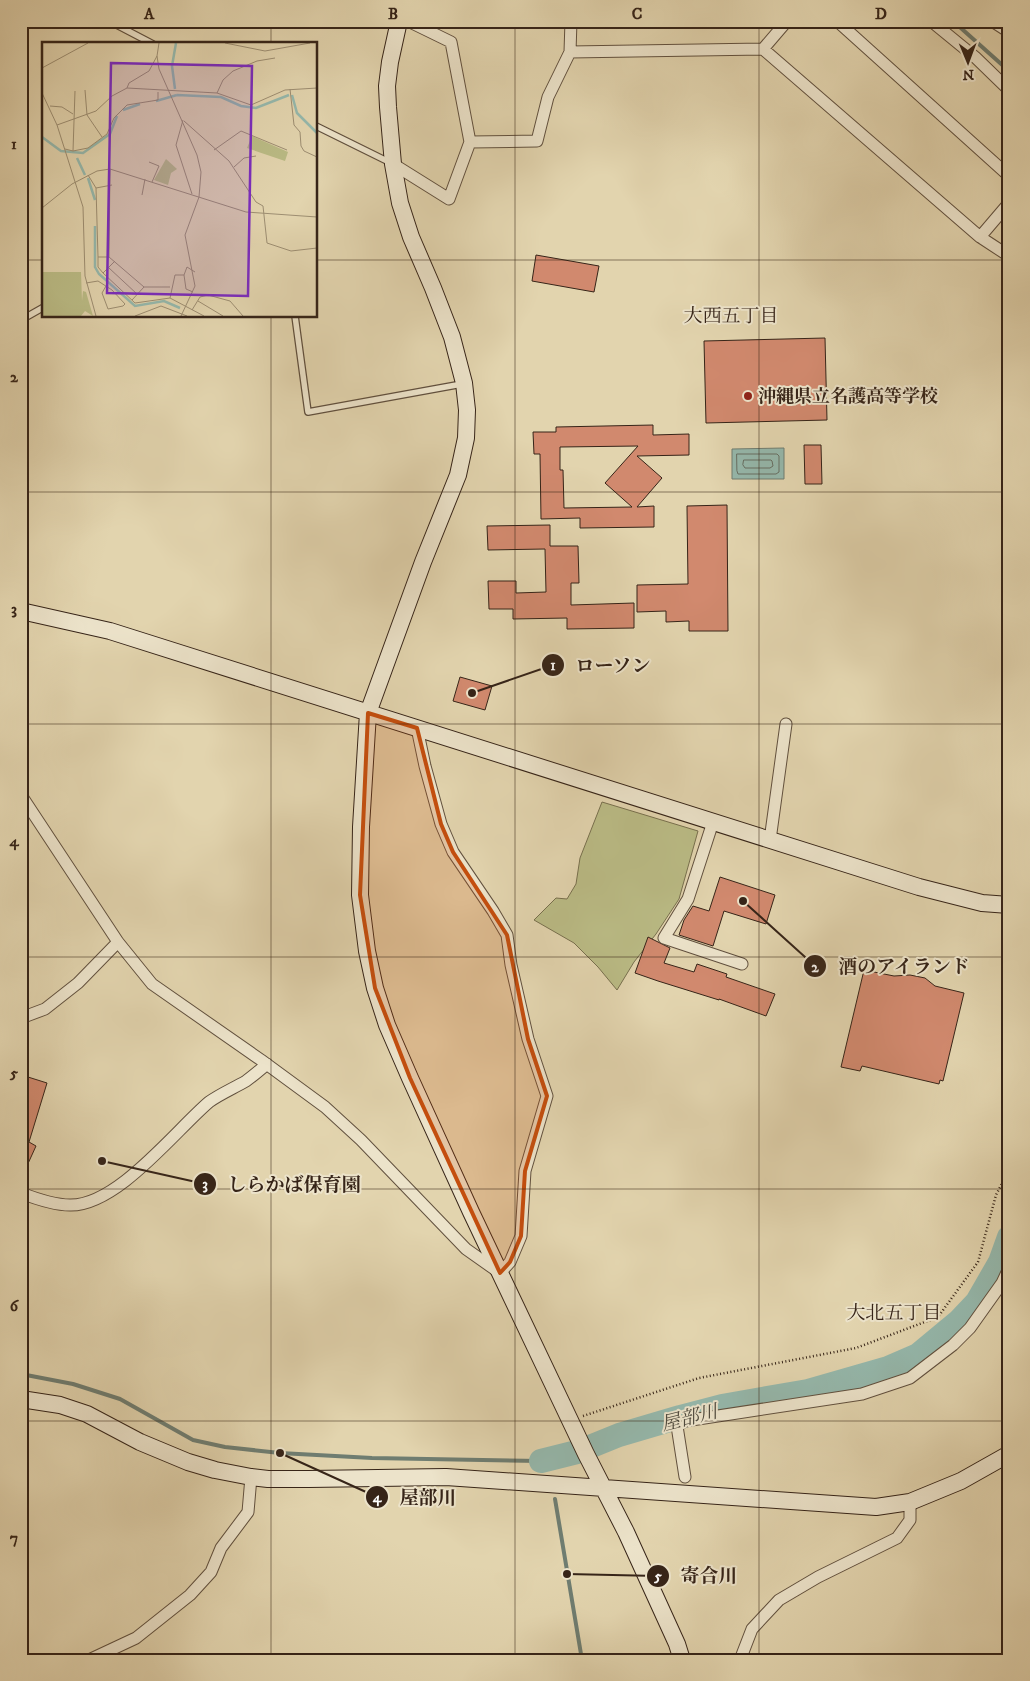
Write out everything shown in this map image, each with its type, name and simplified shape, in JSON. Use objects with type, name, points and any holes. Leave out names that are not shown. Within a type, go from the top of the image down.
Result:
[{"type":"street","points":[[399,21],[387,86],[393,164],[400,203],[411,236],[452,338],[464,383],[467,410],[466,438],[458,475],[423,562],[368,712],[361,827],[360,896],[367,951],[375,988],[398,1051],[471,1212],[586,1454],[626,1532],[677,1644],[682,1660]]},
{"type":"street","points":[[393,164],[449,199],[470,142],[451,42],[408,21]]},
{"type":"street","points":[[470,142],[537,141],[548,97],[570,52],[571,21]]},
{"type":"street","points":[[763,49],[787,21]]},
{"type":"street","points":[[837,21],[1009,176]]},
{"type":"street","points":[[931,21],[975,57],[1009,90]]},
{"type":"street","points":[[992,21],[1009,32]]},
{"type":"street","points":[[570,52],[763,49],[980,237],[1009,256]]},
{"type":"street","points":[[980,237],[1009,203]]},
{"type":"street","points":[[21,611],[110,632],[919,887],[982,903],[1009,905]]},
{"type":"street","points":[[770,840],[786,724]]},
{"type":"street","points":[[418,728],[425,766],[441,824],[453,852],[508,935],[511,965],[526,1030],[546,1096],[525,1171],[521,1236],[510,1262],[500,1273]]},
{"type":"street","points":[[21,795],[118,942],[152,984],[325,1107],[361,1140],[466,1249],[500,1273]]},
{"type":"street","points":[[713,822],[688,899],[664,938],[742,964]]},
{"type":"street","points":[[21,1018],[45,1009],[78,983],[118,942]]},
{"type":"street","points":[[21,1193],[70,1205],[86,1202],[106,1194],[134,1173],[210,1102],[248,1080],[267,1064]]},
{"type":"street","points":[[685,1477],[677,1426],[685,1421],[862,1394],[910,1378],[953,1346],[970,1328],[1002,1283],[1009,1268]]},
{"type":"street","points":[[21,1399],[60,1405],[87,1414],[140,1442],[188,1462],[215,1470],[268,1479],[446,1477],[876,1507],[910,1502],[962,1481],[1009,1454]]},
{"type":"street","points":[[89,1660],[136,1638],[190,1595],[211,1572],[221,1548],[248,1512],[251,1477]]},
{"type":"street","points":[[740,1660],[752,1628],[779,1600],[818,1577],[896,1538],[910,1520],[910,1502]]},
{"type":"lane","points":[[109,21],[149,42]]},
{"type":"lane","points":[[318,127],[393,164]]},
{"type":"lane","points":[[21,320],[42,308]]},
{"type":"lane","points":[[296,318],[308,412],[464,383]]},
{"type":"path","points":[[570,1420],[699,1378],[856,1348],[938,1317],[978,1262],[996,1195],[1009,1170]]},
{"type":"highlighted area","points":[[368,713],[417,728],[441,824],[453,852],[507,935],[528,1039],[547,1096],[525,1171],[521,1236],[510,1262],[500,1273],[410,1078],[375,988],[360,895]]},
{"type":"green space","points":[[602,802],[698,831],[679,899],[656,934],[634,962],[617,990],[598,967],[574,943],[534,920],[556,898],[567,899],[576,884],[580,858]]},
{"type":"water","points":[[784,448],[784,479],[732,479],[732,449]]},
{"type":"building","points":[[536,255],[599,266],[594,292],[532,281]]},
{"type":"building","points":[[825,338],[827,420],[706,423],[704,341]]},
{"type":"building","points":[[653,425],[653,435],[689,434],[689,455],[637,456],[662,478],[637,507],[654,506],[654,527],[580,528],[580,518],[541,519],[540,454],[534,454],[533,432],[556,432],[556,427]],"holes":[[[638,446],[605,483],[632,507],[564,508],[563,470],[560,470],[560,447]]]},
{"type":"building","points":[[804,445],[821,445],[822,484],[805,484]]},
{"type":"building","points":[[727,505],[728,631],[689,631],[689,621],[666,622],[666,611],[637,612],[637,585],[688,584],[687,506]]},
{"type":"building","points":[[550,525],[550,546],[578,546],[579,583],[571,583],[571,605],[634,603],[634,628],[567,629],[567,618],[513,619],[513,609],[489,609],[488,581],[516,581],[516,593],[546,592],[545,549],[488,550],[487,526]]},
{"type":"building","points":[[460,677],[492,686],[485,710],[453,701]]},
{"type":"building","points":[[720,877],[775,895],[766,924],[724,911],[713,946],[679,935],[684,920],[693,906],[709,911]]},
{"type":"building","points":[[648,937],[670,948],[664,963],[694,972],[697,964],[727,974],[726,977],[775,994],[766,1016],[635,973]]},
{"type":"building","points":[[864,970],[894,976],[910,975],[925,978],[935,986],[964,993],[943,1081],[940,1080],[939,1084],[862,1066],[860,1071],[841,1067]]},
{"type":"building","points":[[28,1077],[47,1083],[29,1142],[36,1146],[21,1179],[21,1099]]},
{"type":"waterway","points":[[953,21],[1009,71]]},
{"type":"waterway","name":"屋部川","points":[[541,1461],[577,1452],[619,1435],[680,1417],[722,1406],[808,1391],[888,1368],[918,1355],[959,1321],[977,1302],[1000,1262],[1009,1237]]},
{"type":"waterway","name":"屋部川","points":[[21,1374],[73,1384],[120,1399],[193,1440],[225,1447],[280,1453],[372,1458],[541,1461]]},
{"type":"waterway","points":[[555,1499],[582,1660]]},
{"type":"place","name":"沖縄県立名護高等学校","points":[[748,396]]},
{"type":"place","name":"ローソン","points":[[472,693]]},
{"type":"place","name":"酒のアイランド","points":[[743,901]]},
{"type":"place","name":"しらかば保育園","points":[[102,1161]]},
{"type":"place","name":"屋部川","points":[[280,1453]]},
{"type":"place","name":"寄合川","points":[[567,1574]]},
{"type":"district","name":"大西五丁目","points":[[731,315]]},
{"type":"district","name":"大北五丁目","points":[[894,1312]]}]
